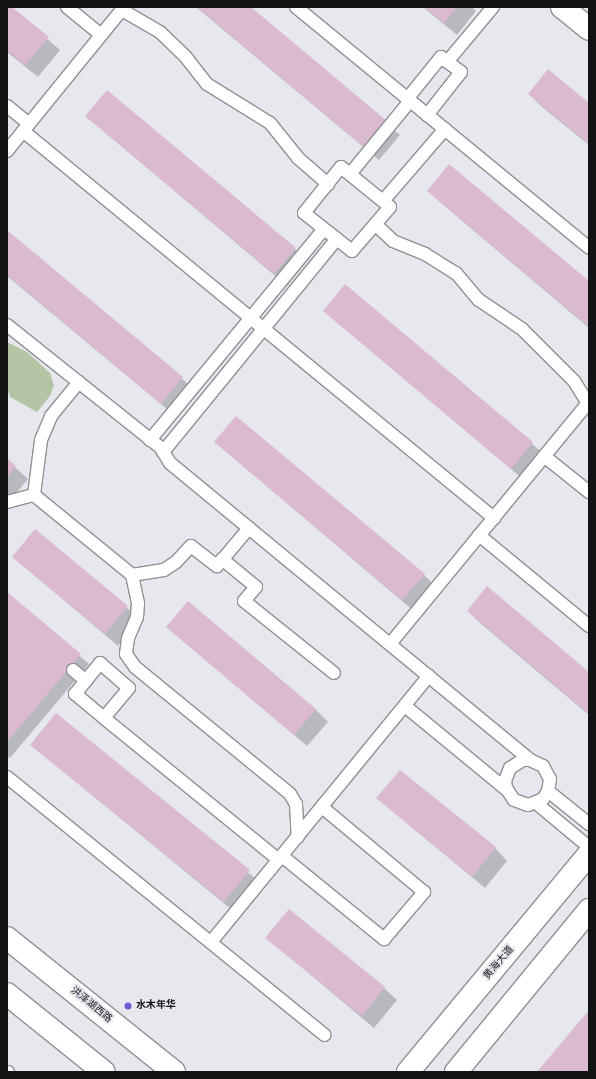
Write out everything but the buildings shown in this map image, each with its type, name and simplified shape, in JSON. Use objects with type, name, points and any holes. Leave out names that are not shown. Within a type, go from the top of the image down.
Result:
[{"type":"street","points":[[562,7],[589,29]]},
{"type":"street","name":"黄海大道","points":[[408,1072],[585,866]]},
{"type":"street","points":[[456,1072],[589,910]]},
{"type":"street","name":"洪泽湖西路","points":[[7,938],[174,1072]]},
{"type":"street","points":[[7,994],[104,1072]]},
{"type":"lane","points":[[67,7],[101,35]]},
{"type":"lane","points":[[296,7],[589,248]]},
{"type":"lane","points":[[447,62],[493,7]]},
{"type":"lane","points":[[7,151],[101,35],[119,9],[160,32],[185,56],[207,84],[270,122],[298,158],[328,184]]},
{"type":"lane","points":[[350,174],[442,57],[461,72],[427,115]]},
{"type":"lane","points":[[7,106],[26,127],[250,318],[494,518]]},
{"type":"lane","points":[[383,201],[445,129]]},
{"type":"lane","points":[[341,167],[350,174],[390,207],[352,251],[304,213],[341,167]]},
{"type":"lane","points":[[375,224],[393,241],[425,254],[456,273],[479,300],[522,329],[574,381],[589,402],[390,644]]},
{"type":"lane","points":[[150,440],[324,229]]},
{"type":"lane","points":[[163,452],[337,239]]},
{"type":"lane","points":[[7,325],[150,440],[163,452],[170,463],[530,760],[543,766],[548,772],[550,779],[548,791],[536,803],[521,804],[404,706]]},
{"type":"lane","points":[[34,495],[41,440],[51,416],[79,382]]},
{"type":"lane","points":[[544,456],[589,492]]},
{"type":"lane","points":[[7,502],[34,495]]},
{"type":"lane","points":[[34,495],[132,575],[138,604],[137,617],[128,638],[126,654],[135,667],[290,794],[296,804],[298,837]]},
{"type":"lane","points":[[132,575],[164,570],[176,562],[191,546],[216,566],[249,528]]},
{"type":"lane","points":[[479,536],[589,626]]},
{"type":"lane","points":[[222,559],[256,587],[244,601],[334,673]]},
{"type":"lane","points":[[116,676],[130,660]]},
{"type":"lane","points":[[104,718],[129,688],[100,663],[75,694],[104,718],[280,858],[384,939],[424,892],[322,807]]},
{"type":"lane","points":[[73,670],[86,681]]},
{"type":"lane","points":[[211,942],[429,676]]},
{"type":"lane","points":[[508,792],[505,781],[510,768],[523,760],[530,760]]},
{"type":"lane","points":[[7,778],[325,1035]]},
{"type":"lane","points":[[548,791],[589,824]]},
{"type":"lane","points":[[536,803],[589,847]]},
{"type":"green space","points":[[7,342],[27,352],[50,373],[54,385],[50,396],[37,412],[10,397],[7,388]]},
{"type":"place","name":"水木年华","points":[[128,1006]]}]
